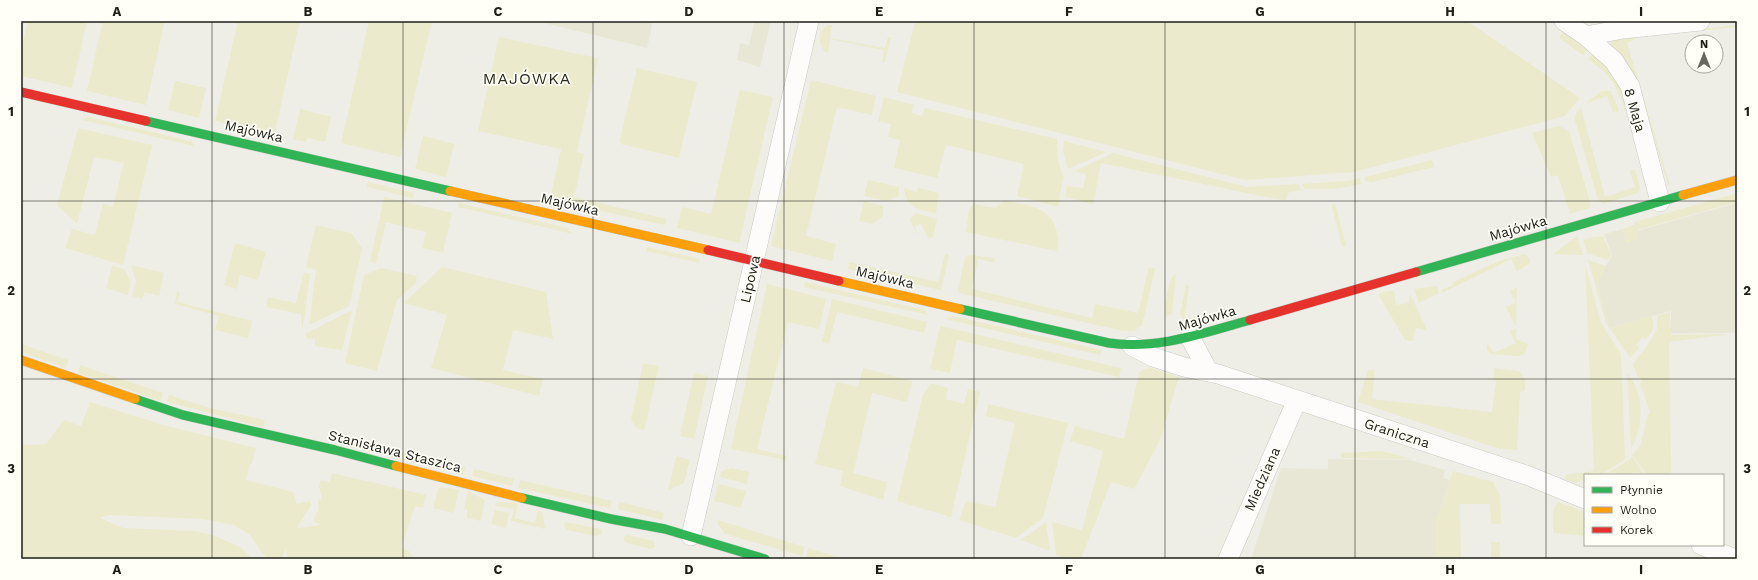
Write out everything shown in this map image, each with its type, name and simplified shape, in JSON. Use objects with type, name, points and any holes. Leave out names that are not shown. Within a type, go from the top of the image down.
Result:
[{"type":"street","name":"Lipowa","points":[[691,536],[809,21]]},
{"type":"street","name":"8 Maja","points":[[1564,21],[1586,36],[1614,60],[1630,86],[1660,202]]},
{"type":"street","points":[[1586,36],[1623,29],[1700,21]]},
{"type":"street","name":"Majówka","points":[[21,92],[1101,341],[1132,346],[1159,344],[1190,337],[1422,269],[1737,180]]},
{"type":"street","points":[[1190,337],[1208,372]]},
{"type":"street","name":"Graniczna","points":[[1132,346],[1153,357],[1184,367],[1208,372],[1297,400],[1529,476],[1584,499]]},
{"type":"street","name":"Stanisława Staszica","points":[[21,360],[183,415],[336,450],[486,489],[611,519],[665,529],[765,559]]},
{"type":"street","name":"Miedziana","points":[[1228,559],[1297,400]]},
{"type":"street","points":[[1703,546],[1735,559]]},
{"type":"shaded area","points":[[536,21],[653,21],[647,48]]},
{"type":"shaded area","points":[[755,21],[771,21],[760,67],[737,60],[740,43],[749,45]]},
{"type":"shaded area","points":[[1737,203],[1737,333],[1671,333],[1671,311],[1609,328],[1597,282],[1612,255],[1604,234],[1622,229],[1627,243],[1639,238],[1637,231]]},
{"type":"shaded area","points":[[1328,459],[1410,460],[1445,470],[1443,478],[1450,480],[1436,522],[1436,559],[1251,559],[1281,468],[1328,469]]},
{"type":"green space","points":[[28,21],[87,21],[72,88],[21,76],[21,50]]},
{"type":"green space","points":[[103,21],[165,21],[146,105],[87,91]]},
{"type":"green space","points":[[238,21],[300,21],[274,135],[215,121]]},
{"type":"green space","points":[[369,21],[432,21],[400,157],[341,143]]},
{"type":"green space","points":[[915,21],[1467,21],[1580,98],[1565,116],[1354,172],[1245,180],[897,92]]},
{"type":"green space","points":[[828,25],[832,25],[830,38],[885,48],[888,37],[891,37],[885,62],[882,62],[884,50],[830,39],[828,53],[825,52],[821,45],[820,34]]},
{"type":"green space","points":[[1737,25],[1737,27],[1638,37],[1627,43],[1670,185],[1668,185],[1634,73],[1613,50],[1610,43],[1613,40],[1621,38]]},
{"type":"green space","points":[[1563,32],[1588,49],[1583,55],[1559,38]]},
{"type":"green space","points":[[499,37],[598,58],[577,152],[584,154],[574,197],[667,219],[665,225],[550,200],[561,149],[478,131]]},
{"type":"green space","points":[[1592,53],[1605,66],[1618,84],[1628,108],[1625,110],[1612,81],[1588,59]]},
{"type":"green space","points":[[637,68],[697,82],[679,158],[621,144],[620,140]]},
{"type":"green space","points":[[811,80],[876,96],[872,115],[837,107],[806,236],[836,244],[832,261],[771,246]]},
{"type":"green space","points":[[175,81],[206,88],[199,118],[168,110]]},
{"type":"green space","points":[[740,90],[773,97],[739,243],[677,228],[682,207],[711,214]]},
{"type":"green space","points":[[1602,91],[1611,91],[1619,111],[1613,112],[1607,96],[1586,103]]},
{"type":"green space","points":[[884,97],[914,105],[911,113],[922,116],[925,108],[1057,139],[1058,159],[1063,177],[1058,207],[1017,196],[1024,164],[946,145],[937,178],[894,168],[900,140],[888,137],[891,124],[878,121]]},
{"type":"green space","points":[[1581,107],[1605,197],[1635,187],[1630,171],[1635,169],[1640,187],[1638,193],[1603,204],[1598,200],[1574,117]]},
{"type":"green space","points":[[300,109],[331,117],[325,142],[307,138],[306,142],[293,139]]},
{"type":"green space","points":[[88,117],[191,141],[194,146],[82,120]]},
{"type":"green space","points":[[1559,126],[1569,131],[1590,202],[1590,208],[1570,214],[1558,175],[1551,177],[1532,133]]},
{"type":"green space","points":[[78,128],[152,145],[123,265],[65,248],[72,229],[95,235],[103,204],[113,207],[124,163],[94,157],[77,224],[57,205]]},
{"type":"green space","points":[[423,136],[454,144],[446,177],[415,169]]},
{"type":"green space","points":[[1064,141],[1106,152],[1068,169],[1063,152]]},
{"type":"green space","points":[[1113,153],[1247,187],[1298,184],[1302,190],[1289,192],[1286,200],[1276,199],[1101,163],[1093,204],[1065,197],[1067,186],[1083,188],[1086,174],[1075,171]]},
{"type":"green space","points":[[1432,160],[1434,167],[1372,182],[1365,181],[1365,177]]},
{"type":"green space","points":[[1360,178],[1361,184],[1335,189],[1305,189],[1302,184],[1346,181]]},
{"type":"green space","points":[[868,180],[899,187],[899,196],[887,201],[864,196]]},
{"type":"green space","points":[[368,182],[414,193],[413,198],[367,187]]},
{"type":"green space","points":[[904,188],[917,192],[918,188],[939,193],[936,213],[924,211],[914,207],[907,200]]},
{"type":"green space","points":[[1737,193],[1737,202],[1637,230],[1639,238],[1627,243],[1622,229],[1632,226],[1635,222]]},
{"type":"green space","points":[[384,197],[452,213],[443,253],[422,248],[426,232],[386,222],[376,264],[370,262]]},
{"type":"green space","points":[[1004,200],[1036,208],[1049,216],[1054,223],[1057,232],[1058,244],[1056,251],[966,232],[969,210],[973,204],[996,208]]},
{"type":"green space","points":[[864,201],[883,206],[883,216],[872,224],[859,221]]},
{"type":"green space","points":[[459,203],[568,228],[573,234],[458,207]]},
{"type":"green space","points":[[1333,203],[1336,207],[1346,245],[1344,247],[1342,246],[1332,208]]},
{"type":"green space","points":[[915,213],[937,219],[933,238],[928,237],[921,224],[915,226],[918,235],[917,234],[910,220]]},
{"type":"green space","points":[[316,225],[351,233],[362,248],[349,306],[309,325],[316,270],[306,267]]},
{"type":"green space","points":[[1577,236],[1583,255],[1553,254]]},
{"type":"green space","points":[[1603,236],[1611,255],[1607,260],[1587,253],[1583,239]]},
{"type":"green space","points":[[235,243],[266,252],[258,280],[240,275],[237,289],[224,285]]},
{"type":"green space","points":[[647,247],[700,259],[699,263],[646,251]]},
{"type":"green space","points":[[945,254],[949,255],[941,290],[848,269],[849,262],[938,282]]},
{"type":"green space","points":[[1525,254],[1530,259],[1530,264],[1517,271],[1511,259],[1442,293],[1441,290],[1453,285],[1453,282],[1499,261]]},
{"type":"green space","points":[[970,255],[995,258],[994,263],[978,259],[972,289],[1092,318],[1095,304],[1138,313],[1149,267],[1155,269],[1142,325],[1134,331],[1123,331],[959,293],[958,290],[965,257]]},
{"type":"green space","points":[[1588,260],[1606,266],[1597,283],[1610,328],[1651,316],[1653,323],[1652,331],[1646,339],[1642,338],[1636,345],[1639,348],[1630,358],[1606,323]]},
{"type":"green space","points":[[1585,263],[1601,323],[1621,354],[1625,460],[1602,474],[1584,474],[1584,480],[1574,483],[1565,479],[1566,475],[1594,471]]},
{"type":"green space","points":[[131,265],[164,273],[159,296],[145,292],[142,299],[132,296],[136,281]]},
{"type":"green space","points":[[112,266],[124,269],[131,282],[128,295],[106,288]]},
{"type":"green space","points":[[442,267],[546,292],[553,339],[513,330],[503,370],[543,379],[539,396],[431,368],[447,315],[404,303]]},
{"type":"green space","points":[[381,268],[417,276],[415,284],[397,300],[377,371],[345,363],[364,275]]},
{"type":"green space","points":[[304,272],[310,274],[302,328],[301,314],[266,307],[268,297],[296,303]]},
{"type":"green space","points":[[1176,274],[1172,314],[1166,316],[1165,313],[1169,285],[1173,276]]},
{"type":"green space","points":[[805,282],[925,310],[928,315],[804,287]]},
{"type":"green space","points":[[767,284],[826,299],[819,329],[788,322],[757,449],[787,456],[786,460],[731,449]]},
{"type":"green space","points":[[1186,285],[1189,285],[1185,317],[1188,319],[1202,316],[1191,322],[1185,322],[1180,314]]},
{"type":"green space","points":[[1437,286],[1439,293],[1419,303],[1414,289]]},
{"type":"green space","points":[[1517,287],[1516,327],[1506,307],[1516,302],[1510,291]]},
{"type":"green space","points":[[177,291],[180,292],[178,302],[252,321],[248,338],[215,330],[219,316],[175,304]]},
{"type":"green space","points":[[1394,291],[1396,305],[1409,303],[1409,296],[1411,296],[1427,330],[1415,328],[1413,341],[1405,340],[1378,294]]},
{"type":"green space","points":[[832,299],[927,322],[924,333],[837,312],[829,344],[822,342]]},
{"type":"green space","points":[[352,310],[342,350],[315,346],[315,339],[306,338],[305,334]]},
{"type":"green space","points":[[1670,312],[1671,335],[1731,334],[1669,342],[1671,474],[1646,474],[1632,455],[1640,446],[1648,414],[1650,413],[1640,383],[1642,381],[1640,377],[1638,378],[1633,364],[1651,340],[1657,329],[1657,316]]},
{"type":"green space","points":[[953,316],[1102,350],[1100,355],[945,319]]},
{"type":"green space","points":[[940,326],[1121,368],[1119,377],[957,340],[950,373],[930,369]]},
{"type":"green space","points":[[1516,328],[1516,339],[1528,344],[1524,354],[1518,356],[1490,354],[1488,352],[1488,343],[1494,353],[1516,343],[1510,331]]},
{"type":"green space","points":[[21,344],[68,360],[66,368],[21,352]]},
{"type":"green space","points":[[643,363],[659,366],[644,430],[637,429],[631,420]]},
{"type":"green space","points":[[80,365],[163,393],[161,401],[78,373]]},
{"type":"green space","points":[[863,368],[912,381],[907,402],[872,393],[853,473],[887,482],[883,500],[840,486],[843,471],[815,464],[836,382],[858,387]]},
{"type":"green space","points":[[1151,368],[1179,377],[1160,440],[1134,489],[1111,482],[1081,559],[1066,559],[1056,555],[1052,522],[1082,530],[1103,451],[1070,441],[1075,426],[1124,439],[1139,373],[1143,369]]},
{"type":"green space","points":[[1494,368],[1519,371],[1525,379],[1525,390],[1520,393],[1517,450],[1500,449],[1358,402],[1368,370],[1375,370],[1372,399],[1492,412],[1496,381],[1493,380]]},
{"type":"green space","points":[[694,373],[708,376],[694,439],[680,436]]},
{"type":"green space","points":[[1627,373],[1637,391],[1641,410],[1638,430],[1631,449]]},
{"type":"green space","points":[[930,384],[948,388],[946,399],[964,404],[968,389],[980,392],[951,517],[897,501],[923,395]]},
{"type":"green space","points":[[169,395],[210,408],[265,420],[263,427],[167,402]]},
{"type":"green space","points":[[90,402],[163,425],[256,448],[246,480],[293,492],[297,504],[310,501],[311,505],[297,528],[321,525],[313,521],[319,509],[318,500],[322,499],[319,486],[321,480],[330,482],[332,473],[426,495],[423,508],[415,506],[401,548],[409,551],[414,559],[288,559],[286,549],[282,559],[267,559],[250,535],[234,525],[203,519],[109,515],[100,518],[123,528],[194,531],[215,536],[240,547],[252,559],[21,559],[21,444],[46,444],[64,420],[81,426]]},
{"type":"green space","points":[[988,404],[1068,423],[1043,518],[1016,538],[959,520],[966,501],[995,507],[1015,423],[986,416]]},
{"type":"green space","points":[[343,438],[465,467],[464,474],[341,445]]},
{"type":"green space","points":[[1382,451],[1412,459],[1341,458],[1341,453]]},
{"type":"green space","points":[[676,456],[690,460],[684,483],[668,490]]},
{"type":"green space","points":[[1632,456],[1644,474],[1605,474],[1629,460]]},
{"type":"green space","points":[[731,468],[749,472],[747,484],[720,477],[721,471]]},
{"type":"green space","points":[[474,469],[514,479],[512,486],[472,476]]},
{"type":"green space","points":[[1453,471],[1493,482],[1500,496],[1501,524],[1491,524],[1490,504],[1460,504],[1461,559],[1436,559],[1436,522]]},
{"type":"green space","points":[[520,480],[612,501],[610,508],[518,488]]},
{"type":"green space","points":[[718,484],[746,491],[741,508],[714,501]]},
{"type":"green space","points":[[441,487],[459,490],[453,513],[433,508],[438,489]]},
{"type":"green space","points":[[468,491],[485,500],[481,521],[467,518],[467,510],[464,508]]},
{"type":"green space","points":[[497,502],[518,503],[515,518],[535,523],[538,509],[543,514],[545,529],[511,521],[514,509],[495,506]]},
{"type":"green space","points":[[620,502],[664,513],[662,520],[618,509]]},
{"type":"green space","points":[[1558,502],[1584,512],[1584,536],[1553,533],[1553,510]]},
{"type":"green space","points":[[495,510],[509,513],[506,528],[491,524]]},
{"type":"green space","points":[[718,520],[805,547],[802,556],[725,534],[717,523]]},
{"type":"green space","points":[[565,522],[601,529],[602,533],[596,536],[567,530],[564,526]]},
{"type":"green space","points":[[1046,522],[1050,551],[1021,540]]},
{"type":"green space","points":[[627,535],[654,541],[655,547],[650,549],[627,543],[624,541],[624,537]]},
{"type":"green space","points":[[1491,542],[1500,542],[1500,559],[1491,559]]},
{"type":"green space","points":[[808,548],[843,559],[806,558]]},
{"type":"traffic: fast","points":[[146,121],[450,191]]},
{"type":"traffic: fast","points":[[1416,272],[1683,195]]},
{"type":"traffic: fast","points":[[960,309],[1109,343],[1127,345],[1180,339],[1250,320]]},
{"type":"traffic: fast","points":[[135,399],[183,415],[335,450],[396,466]]},
{"type":"traffic: fast","points":[[522,498],[611,519],[665,529],[765,559]]},
{"type":"traffic: slow","points":[[1683,195],[1737,180]]},
{"type":"traffic: slow","points":[[450,191],[708,250]]},
{"type":"traffic: slow","points":[[839,281],[960,309]]},
{"type":"traffic: slow","points":[[21,360],[135,399]]},
{"type":"traffic: slow","points":[[396,466],[522,498]]},
{"type":"traffic: jam","points":[[21,92],[146,121]]},
{"type":"traffic: jam","points":[[708,250],[839,281]]},
{"type":"traffic: jam","points":[[1250,320],[1416,272]]},
{"type":"district","name":"MAJÓWKA","points":[[527,78]]}]
